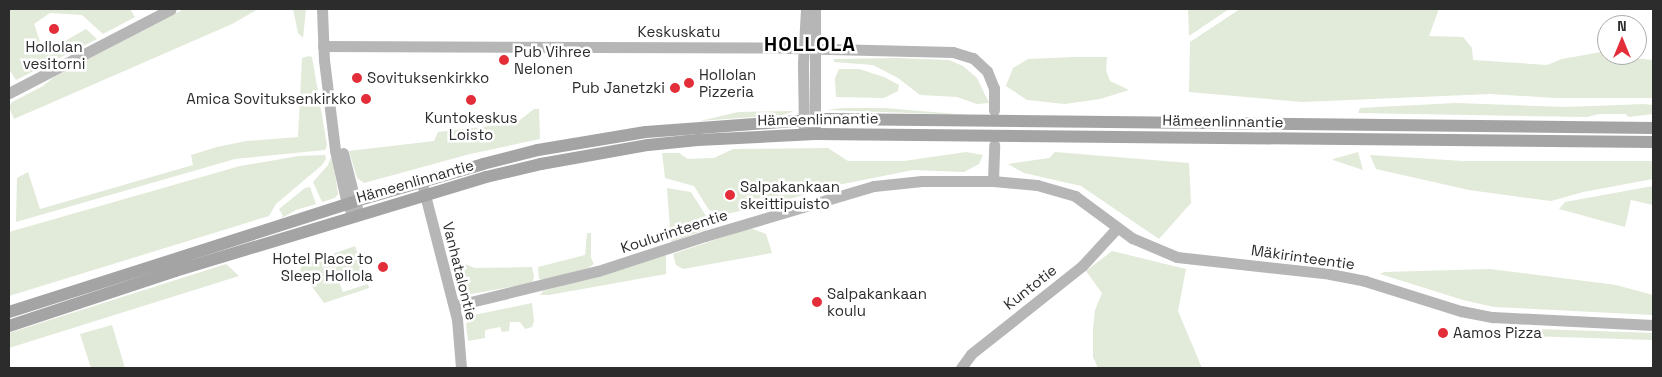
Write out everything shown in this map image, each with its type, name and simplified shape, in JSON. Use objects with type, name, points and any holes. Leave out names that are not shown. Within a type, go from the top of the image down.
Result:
[{"type":"main road","name":"Hämeenlinnantie","points":[[9,326],[354,210],[421,182],[538,150],[593,139],[697,126],[809,120],[1653,128]]},
{"type":"main road","name":"Hämeenlinnantie","points":[[9,312],[354,210],[425,195],[486,177],[596,153],[698,140],[810,134],[1653,142]]},
{"type":"street","points":[[9,93],[170,9]]},
{"type":"street","points":[[322,9],[331,116],[354,210]]},
{"type":"street","points":[[806,9],[810,50]]},
{"type":"street","points":[[810,134],[810,50],[815,9]]},
{"type":"street","name":"Keskuskatu","points":[[324,46],[963,53],[981,63],[987,71],[994,88],[994,110]]},
{"type":"street","points":[[993,181],[994,145]]},
{"type":"street","name":"Koulurinteentie","points":[[454,306],[598,272],[705,236],[874,186],[922,181],[993,181]]},
{"type":"street","name":"Mäkirinteentie","points":[[993,181],[1037,185],[1075,196],[1132,238],[1177,257],[1330,274],[1365,281],[1476,315],[1653,325]]},
{"type":"street","name":"Vanhatalontie","points":[[421,182],[454,306],[460,338],[461,368]]},
{"type":"street","name":"Kuntotie","points":[[960,368],[971,354],[1082,266],[1117,228]]},
{"type":"green space","points":[[9,9],[130,9],[135,17],[103,34],[82,15],[50,13],[34,24],[44,53],[86,29],[97,39],[16,80],[9,69]]},
{"type":"green space","points":[[184,9],[258,9],[232,24],[14,119],[9,107],[12,102],[43,86],[54,77]]},
{"type":"green space","points":[[293,9],[306,9],[303,38],[298,33]]},
{"type":"green space","points":[[1188,9],[1229,9],[1189,36]]},
{"type":"green space","points":[[1240,9],[1439,9],[1429,36],[1463,37],[1472,48],[1473,60],[1547,65],[1562,59],[1597,53],[1597,65],[1647,65],[1647,59],[1653,60],[1653,98],[1556,98],[1490,94],[1302,102],[1189,92],[1190,42]]},
{"type":"green space","points":[[312,57],[327,145],[325,150],[235,159],[16,222],[17,178],[28,172],[40,209],[193,165],[191,155],[217,147],[246,141],[298,137],[302,58]]},
{"type":"green space","points":[[1107,57],[1106,70],[1110,81],[1129,90],[1100,99],[1065,104],[1027,100],[1006,86],[1013,68],[1028,59]]},
{"type":"green space","points":[[897,58],[949,60],[963,66],[977,78],[989,103],[977,104],[957,97],[920,95],[898,78],[873,65],[834,62],[834,59]]},
{"type":"green space","points":[[839,69],[859,69],[884,77],[899,85],[898,91],[884,98],[836,97],[835,78]]},
{"type":"green space","points":[[1456,103],[1565,107],[1644,104],[1653,105],[1653,114],[1628,117],[1626,114],[1599,114],[1587,117],[1358,113],[1360,108]]},
{"type":"green space","points":[[885,108],[968,115],[826,110]]},
{"type":"green space","points":[[534,109],[539,109],[540,139],[470,154],[364,183],[357,178],[349,151],[434,141],[438,132],[516,123]]},
{"type":"green space","points":[[794,111],[783,115],[700,121],[738,112]]},
{"type":"green space","points":[[828,148],[848,161],[904,161],[966,152],[983,155],[979,164],[964,172],[913,170],[833,186],[780,202],[722,215],[709,210],[694,186],[665,178],[662,153],[679,153],[688,159],[714,158],[733,149]]},
{"type":"green space","points":[[1055,152],[1189,163],[1191,203],[1159,239],[1081,186],[1024,173],[1008,164],[1049,158]]},
{"type":"green space","points":[[1358,152],[1363,170],[1333,160],[1333,159]]},
{"type":"green space","points":[[325,155],[326,159],[322,165],[276,204],[269,216],[9,296],[9,232],[240,166],[299,156]]},
{"type":"green space","points":[[332,155],[338,194],[335,198],[322,202],[313,182],[328,165]]},
{"type":"green space","points":[[1370,155],[1463,161],[1653,161],[1653,179],[1583,192],[1551,201],[1469,190],[1376,169]]},
{"type":"green space","points":[[1653,186],[1653,205],[1631,200],[1625,227],[1559,209],[1565,202]]},
{"type":"green space","points":[[310,187],[316,204],[296,210],[280,219],[283,216],[279,209],[305,188]]},
{"type":"green space","points":[[667,188],[691,192],[713,227],[671,242]]},
{"type":"green space","points":[[750,228],[766,234],[772,253],[683,269],[676,265],[673,254]]},
{"type":"green space","points":[[587,233],[591,233],[591,258],[594,264],[588,268],[545,280],[539,279],[538,267],[585,255]]},
{"type":"green space","points":[[355,246],[364,274],[339,282],[343,292],[368,284],[369,288],[324,303],[300,270],[302,265]]},
{"type":"green space","points":[[1112,251],[1186,269],[1178,311],[1202,368],[1098,368],[1093,357],[1093,329],[1095,310],[1102,293],[1086,271]]},
{"type":"green space","points":[[666,255],[666,274],[540,295],[543,291]]},
{"type":"green space","points":[[226,264],[239,276],[9,348],[9,333]]},
{"type":"green space","points":[[457,264],[465,264],[475,268],[532,267],[534,277],[532,283],[471,294],[459,281]]},
{"type":"green space","points":[[1490,269],[1616,285],[1653,295],[1653,315],[1494,307],[1463,300],[1380,274],[1384,272]]},
{"type":"green space","points":[[532,303],[534,321],[532,327],[525,329],[520,322],[510,322],[509,331],[502,332],[500,327],[485,330],[485,338],[468,341],[466,324],[474,315]]},
{"type":"green space","points":[[112,325],[125,368],[91,368],[80,334]]},
{"type":"green space","points":[[1537,329],[1653,333],[1653,340],[1528,336]]},
{"type":"place","name":"Hollolan vesitorni","points":[[54,29]]},
{"type":"place","name":"Pub Vihree Nelonen","points":[[504,60]]},
{"type":"place","name":"Sovituksenkirkko","points":[[357,78]]},
{"type":"place","name":"Hollolan Pizzeria","points":[[689,83]]},
{"type":"place","name":"Pub Janetzki","points":[[675,88]]},
{"type":"place","name":"Amica Sovituksenkirkko","points":[[366,99]]},
{"type":"place","name":"Kuntokeskus Loisto","points":[[471,100]]},
{"type":"place","name":"Salpakankaan skeittipuisto","points":[[730,195]]},
{"type":"place","name":"Hotel Place to Sleep Hollola","points":[[383,267]]},
{"type":"place","name":"Salpakankaan koulu","points":[[817,302]]},
{"type":"place","name":"Aamos Pizza","points":[[1443,333]]},
{"type":"district","name":"HOLLOLA","points":[[810,44]]}]
